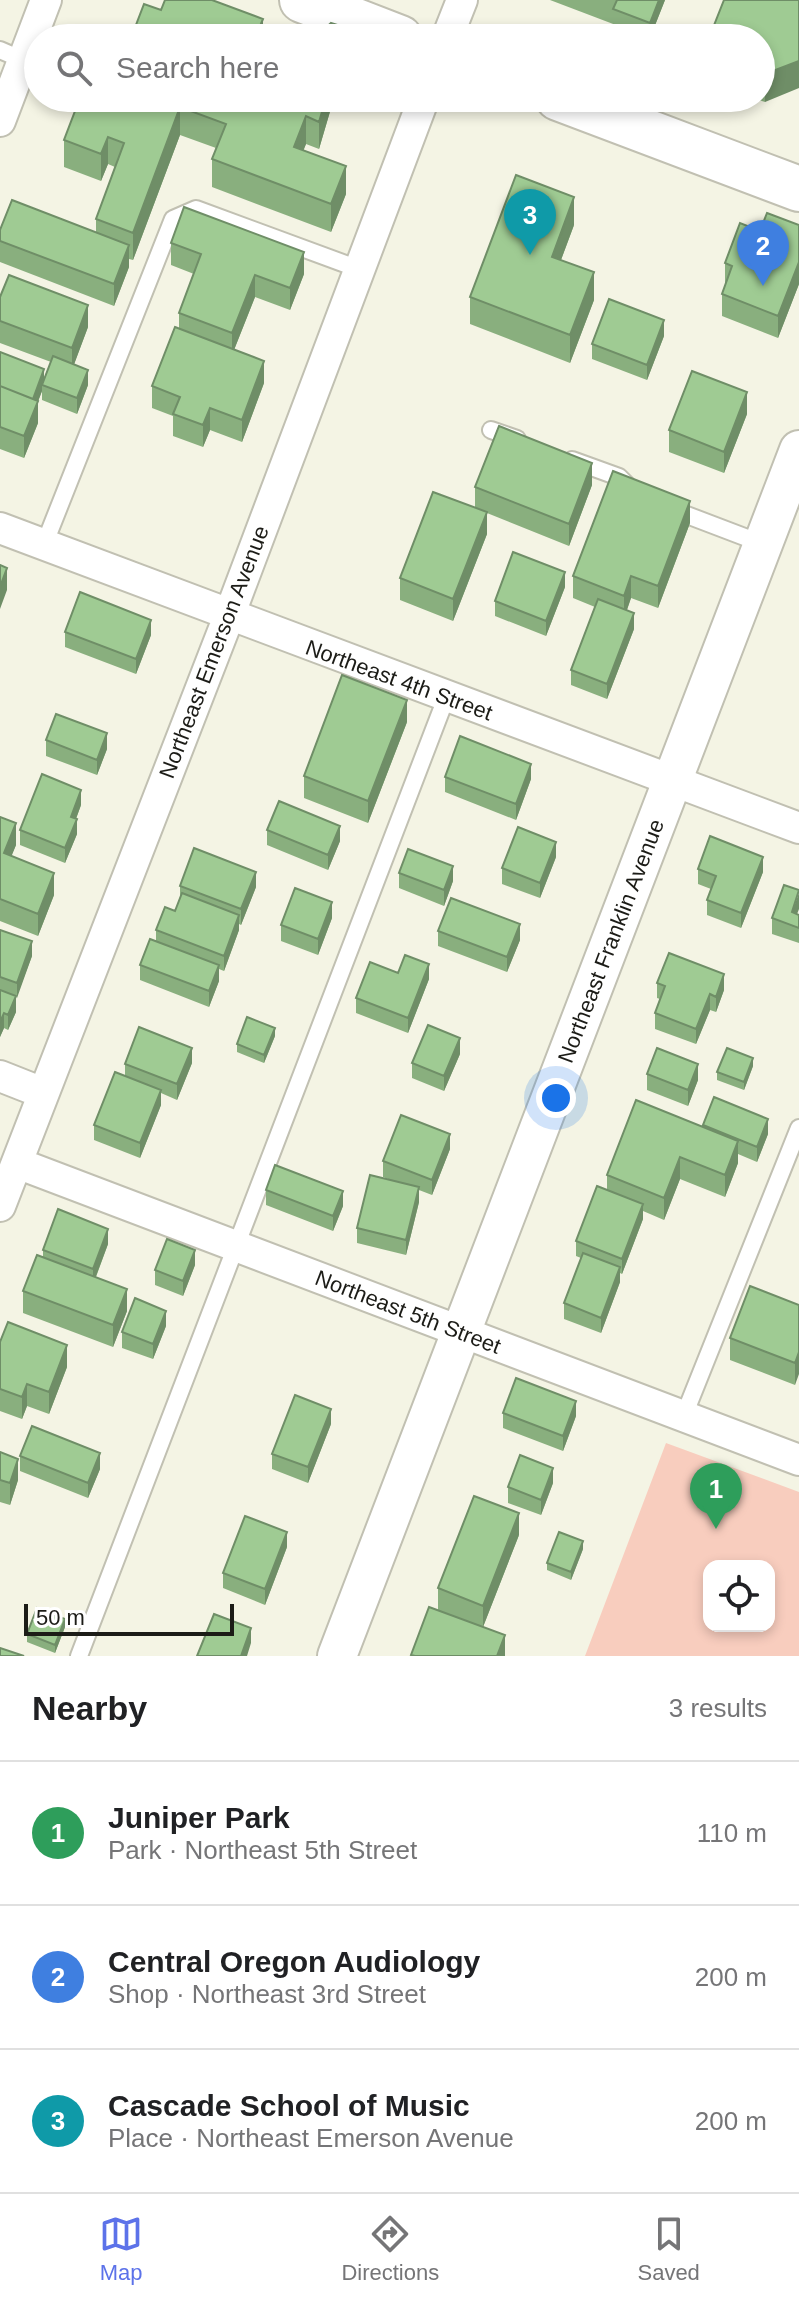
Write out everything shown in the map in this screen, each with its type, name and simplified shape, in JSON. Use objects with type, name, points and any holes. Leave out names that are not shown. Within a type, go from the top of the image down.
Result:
[{"type":"main road","points":[[302,0],[364,24]]},
{"type":"main road","points":[[595,112],[799,189]]},
{"type":"street","points":[[31,24],[46,0]]},
{"type":"street","points":[[453,24],[462,0]]},
{"type":"street","points":[[0,121],[12,55],[24,36]]},
{"type":"street","name":"Northeast Emerson Avenue","points":[[0,1206],[229,616],[419,112]]},
{"type":"street","name":"Northeast Franklin Avenue","points":[[337,1656],[799,450]]},
{"type":"street","name":"Northeast 4th Street","points":[[0,528],[799,828]]},
{"type":"street","points":[[0,1076],[43,1093]]},
{"type":"street","name":"Northeast 5th Street","points":[[17,1163],[799,1460]]},
{"type":"lane","points":[[44,545],[173,219],[196,209],[359,269]]},
{"type":"lane","points":[[491,430],[534,446]]},
{"type":"lane","points":[[562,456],[619,477],[645,499],[763,544]]},
{"type":"lane","points":[[79,1656],[446,698]]},
{"type":"lane","points":[[683,1418],[799,1128]]},
{"type":"shaded area","points":[[666,1443],[799,1492],[799,1656],[585,1656]]},
{"type":"building","points":[[165,0],[212,0],[263,19],[261,24],[136,24],[144,4],[161,10]]},
{"type":"building","points":[[617,0],[659,0],[650,23],[613,9]]},
{"type":"building","points":[[724,0],[799,0],[799,61],[775,70],[775,24],[715,24]]},
{"type":"building","points":[[75,112],[178,112],[133,233],[96,219],[124,143],[108,137],[101,154],[64,140]]},
{"type":"building","points":[[194,112],[322,112],[319,122],[306,116],[294,147],[346,166],[331,204],[212,159],[226,124]]},
{"type":"building","points":[[516,175],[574,197],[552,257],[594,272],[570,335],[470,297]]},
{"type":"building","points":[[12,200],[129,245],[114,284],[0,241],[0,230]]},
{"type":"building","points":[[184,207],[304,252],[290,288],[255,275],[232,333],[179,313],[201,254],[171,243]]},
{"type":"building","points":[[767,213],[799,225],[799,262],[778,316],[722,294],[732,266],[725,263],[740,223],[760,231]]},
{"type":"building","points":[[9,275],[88,305],[72,348],[0,321],[0,297]]},
{"type":"building","points":[[609,299],[664,320],[647,365],[592,344]]},
{"type":"building","points":[[175,327],[264,361],[242,420],[210,408],[203,425],[173,414],[180,397],[152,386]]},
{"type":"building","points":[[0,352],[44,369],[33,399],[0,386]]},
{"type":"building","points":[[53,356],[88,370],[77,398],[42,385]]},
{"type":"building","points":[[692,371],[747,392],[724,452],[669,430]]},
{"type":"building","points":[[0,386],[38,401],[24,436],[0,427]]},
{"type":"building","points":[[499,426],[592,463],[569,524],[475,487]]},
{"type":"building","points":[[613,471],[690,501],[658,586],[631,576],[624,596],[573,576]]},
{"type":"building","points":[[433,492],[487,512],[453,599],[400,578]]},
{"type":"building","points":[[513,552],[565,572],[546,621],[495,601]]},
{"type":"building","points":[[0,565],[7,568],[0,587]]},
{"type":"building","points":[[80,592],[151,620],[136,659],[65,632]]},
{"type":"building","points":[[598,599],[634,613],[607,684],[571,670]]},
{"type":"building","points":[[342,675],[407,700],[368,801],[304,776]]},
{"type":"building","points":[[56,714],[107,733],[97,760],[46,740]]},
{"type":"building","points":[[460,736],[531,764],[516,804],[445,777]]},
{"type":"building","points":[[42,774],[81,790],[71,817],[77,819],[65,848],[20,830]]},
{"type":"building","points":[[279,801],[340,826],[328,855],[267,830]]},
{"type":"building","points":[[0,817],[16,823],[4,853],[54,873],[38,914],[0,899]]},
{"type":"building","points":[[518,827],[556,842],[540,883],[502,868]]},
{"type":"building","points":[[710,836],[763,857],[741,913],[707,900],[716,876],[698,869]]},
{"type":"building","points":[[194,848],[256,872],[241,909],[180,886]]},
{"type":"building","points":[[408,849],[453,866],[444,890],[399,873]]},
{"type":"building","points":[[784,885],[799,890],[792,912],[799,915],[799,928],[772,918]]},
{"type":"building","points":[[295,888],[332,902],[318,939],[281,925]]},
{"type":"building","points":[[182,893],[239,915],[224,956],[156,930],[165,907],[175,911]]},
{"type":"building","points":[[451,898],[520,924],[507,957],[438,931]]},
{"type":"building","points":[[0,930],[32,941],[17,983],[0,977]]},
{"type":"building","points":[[150,939],[219,965],[209,991],[140,965]]},
{"type":"building","points":[[669,953],[724,974],[716,997],[710,994],[696,1029],[655,1013],[665,986],[657,983]]},
{"type":"building","points":[[405,955],[429,964],[408,1018],[356,998],[370,962],[398,973]]},
{"type":"building","points":[[0,990],[16,996],[8,1015],[4,1013],[0,1022]]},
{"type":"building","points":[[247,1017],[275,1028],[264,1055],[237,1044]]},
{"type":"building","points":[[428,1025],[460,1038],[444,1076],[412,1063]]},
{"type":"building","points":[[139,1027],[192,1048],[177,1084],[125,1064]]},
{"type":"building","points":[[657,1048],[698,1064],[688,1090],[647,1074]]},
{"type":"building","points":[[727,1048],[753,1058],[744,1082],[717,1072]]},
{"type":"building","points":[[115,1072],[161,1090],[140,1143],[94,1125]]},
{"type":"building","points":[[714,1097],[768,1119],[757,1147],[703,1125]]},
{"type":"building","points":[[636,1100],[738,1141],[725,1175],[680,1157],[664,1198],[607,1175]]},
{"type":"building","points":[[401,1115],[450,1134],[432,1180],[383,1161]]},
{"type":"building","points":[[275,1165],[343,1191],[333,1216],[266,1190]]},
{"type":"building","points":[[370,1175],[419,1187],[406,1240],[357,1228]]},
{"type":"building","points":[[597,1186],[643,1204],[622,1259],[576,1241]]},
{"type":"building","points":[[58,1209],[108,1229],[93,1269],[43,1250]]},
{"type":"building","points":[[167,1239],[195,1250],[183,1281],[155,1270]]},
{"type":"building","points":[[583,1253],[620,1267],[601,1318],[564,1303]]},
{"type":"building","points":[[37,1255],[127,1289],[113,1325],[23,1291]]},
{"type":"building","points":[[750,1286],[799,1305],[799,1352],[795,1363],[730,1338]]},
{"type":"building","points":[[135,1298],[166,1311],[153,1344],[122,1332]]},
{"type":"building","points":[[8,1322],[67,1345],[49,1392],[27,1384],[22,1397],[0,1389],[0,1342]]},
{"type":"building","points":[[516,1378],[576,1401],[563,1436],[503,1413]]},
{"type":"building","points":[[295,1395],[331,1409],[308,1467],[272,1454]]},
{"type":"building","points":[[32,1426],[100,1453],[88,1483],[20,1456]]},
{"type":"building","points":[[0,1452],[18,1459],[10,1483],[0,1480]]},
{"type":"building","points":[[520,1455],[553,1468],[541,1500],[508,1487]]},
{"type":"building","points":[[474,1496],[519,1513],[483,1606],[438,1588]]},
{"type":"building","points":[[245,1516],[287,1532],[265,1589],[223,1573]]},
{"type":"building","points":[[559,1532],[583,1541],[571,1572],[547,1563]]},
{"type":"building","points":[[429,1607],[505,1635],[497,1656],[411,1655]]},
{"type":"building","points":[[37,1608],[65,1619],[55,1645],[27,1634]]},
{"type":"building","points":[[214,1614],[251,1628],[241,1656],[197,1656]]},
{"type":"building","points":[[0,1648],[24,1656],[0,1656]]},
{"type":"place","name":"Cascade School of Music","points":[[530,255]]},
{"type":"place","name":"Central Oregon Audiology","points":[[763,286]]},
{"type":"place","name":"Juniper Park","points":[[716,1529]]}]
